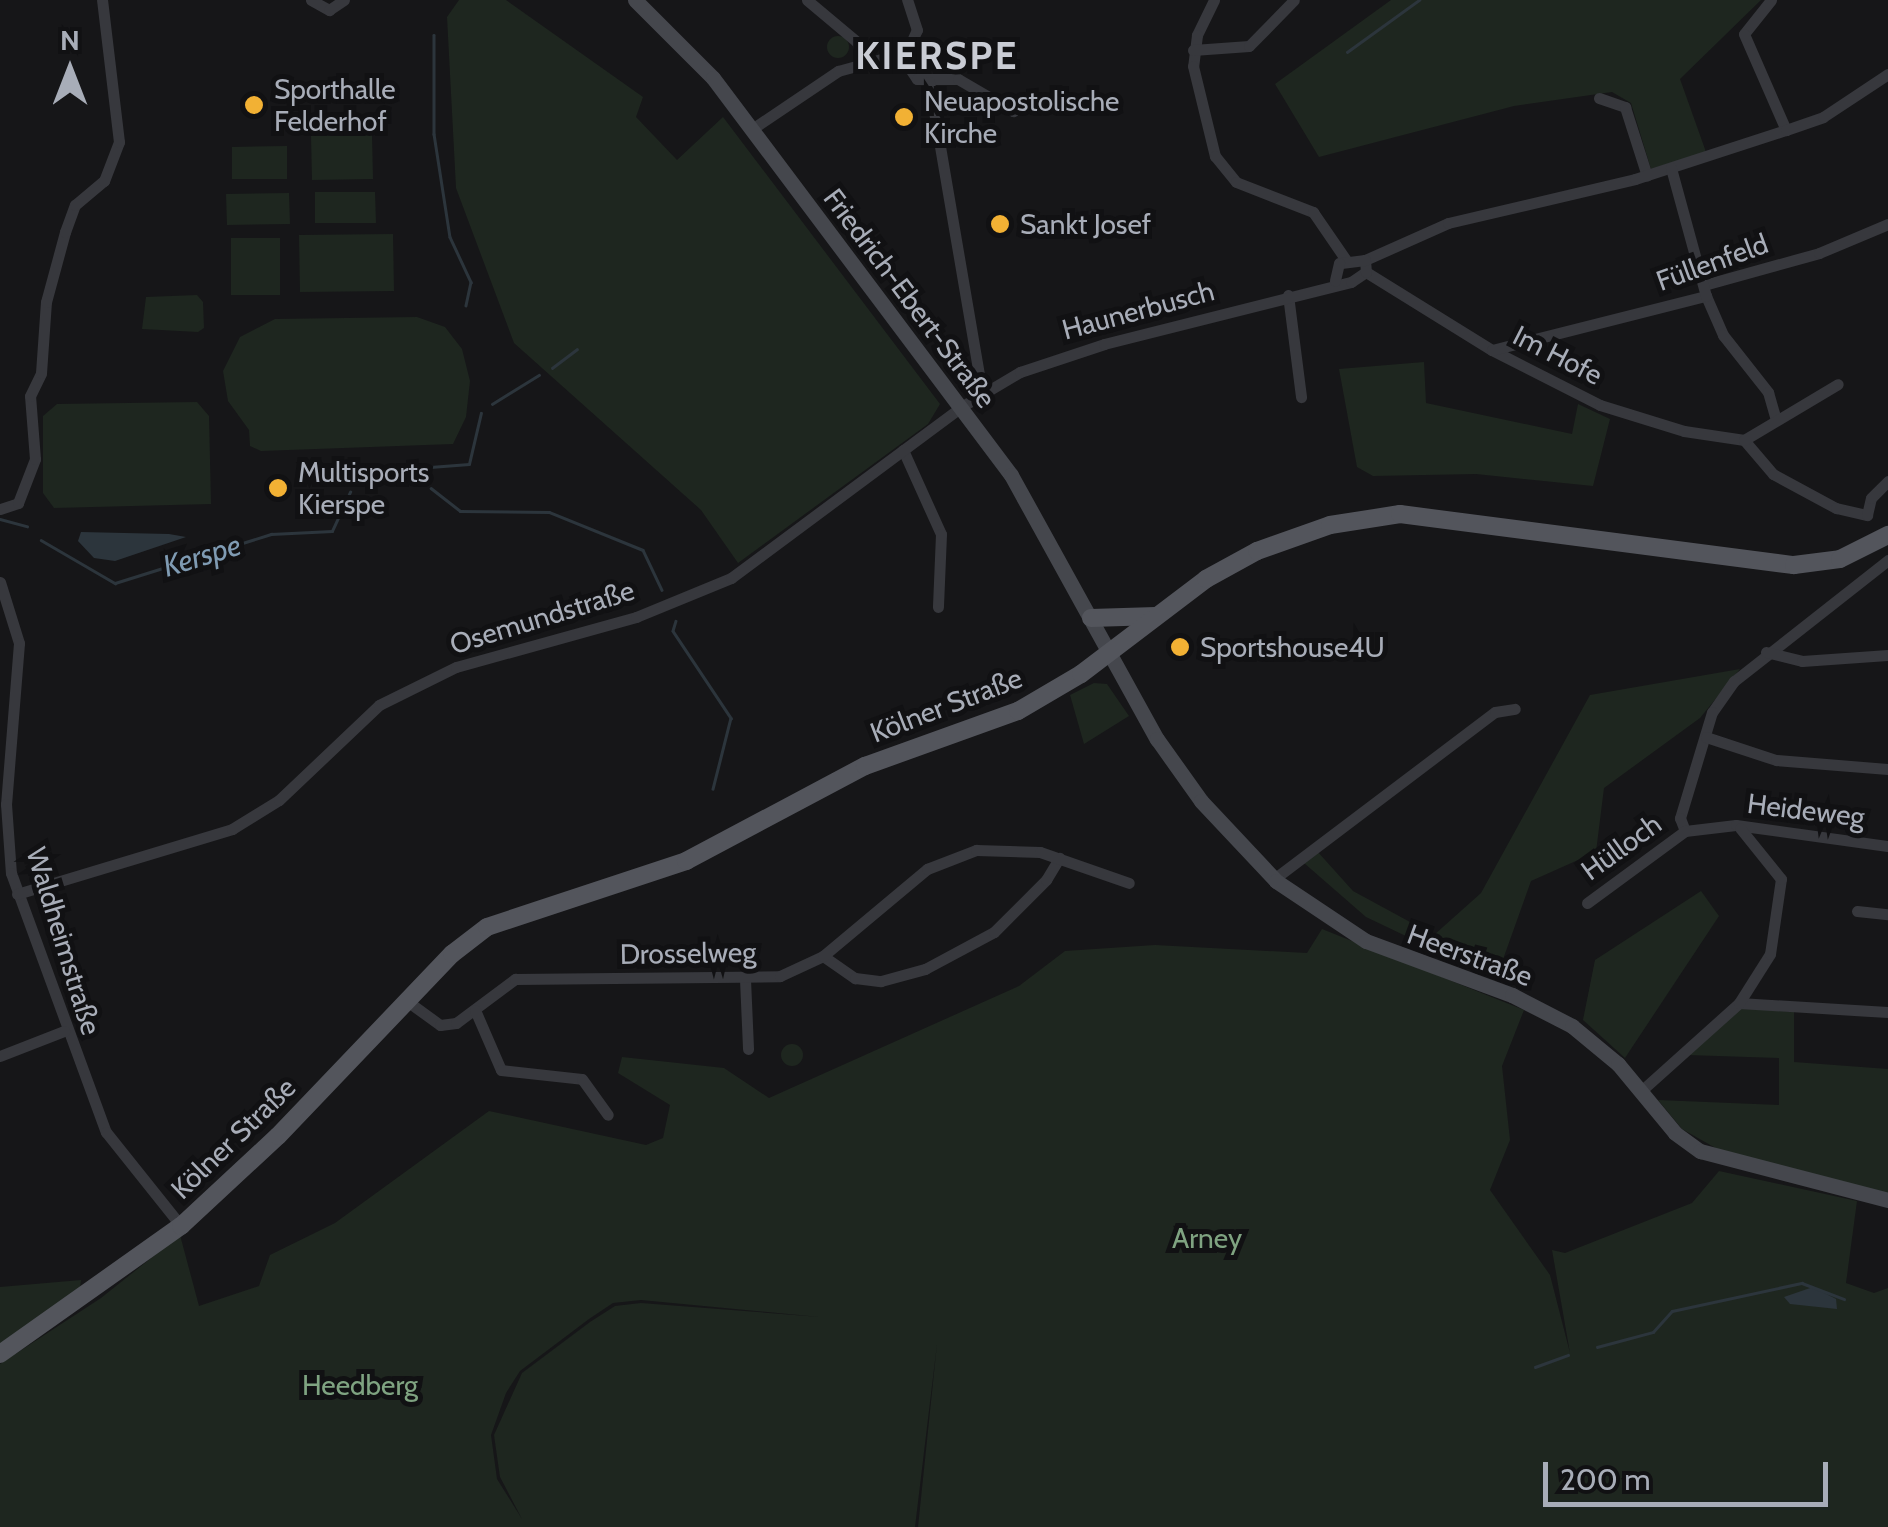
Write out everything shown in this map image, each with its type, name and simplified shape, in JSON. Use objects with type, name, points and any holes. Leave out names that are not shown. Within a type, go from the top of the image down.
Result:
[{"type":"main road","name":"Friedrich-Ebert-Straße","points":[[635,0],[689,48],[1012,475],[1109,653]]},
{"type":"main road","name":"Kölner Straße","points":[[0,1354],[181,1226],[488,926],[708,851],[865,766],[1018,711],[1258,551],[1379,515],[1794,564],[1840,559],[1886,536]]},
{"type":"main road","points":[[1091,618],[1156,616]]},
{"type":"main road","name":"Heerstraße","points":[[1109,653],[1176,768],[1274,879],[1366,942],[1548,1011],[1596,1043],[1674,1133],[1700,1151],[1888,1200]]},
{"type":"street","points":[[0,509],[18,503],[35,459],[30,396],[41,373],[46,302],[66,232],[76,205],[104,181],[118,142],[102,0]]},
{"type":"street","points":[[311,0],[329,10],[344,0]]},
{"type":"street","points":[[807,0],[857,42],[863,60]]},
{"type":"street","points":[[752,129],[863,60],[900,54],[916,39],[907,0]]},
{"type":"street","points":[[1214,0],[1193,50],[1210,137],[1226,173],[1313,212],[1346,260],[1365,266],[1448,223],[1647,176],[1786,130],[1823,116],[1888,74]]},
{"type":"street","points":[[1193,50],[1249,46],[1294,0]]},
{"type":"street","points":[[1771,0],[1744,34],[1786,130]]},
{"type":"street","points":[[900,54],[909,74],[928,82],[958,79],[1013,111],[1030,102]]},
{"type":"street","points":[[928,82],[982,393]]},
{"type":"street","points":[[1599,98],[1625,106],[1647,176]]},
{"type":"street","points":[[1670,168],[1705,291],[1723,334],[1768,392],[1775,418]]},
{"type":"street","name":"Füllenfeld","points":[[1492,350],[1705,291],[1819,253],[1888,224]]},
{"type":"street","points":[[1335,281],[1334,268],[1346,260]]},
{"type":"street","name":"Haunerbusch","points":[[961,407],[1059,357],[1335,281],[1351,282],[1365,266]]},
{"type":"street","name":"Im Hofe","points":[[1365,266],[1492,350],[1644,421],[1744,440]]},
{"type":"street","points":[[1288,295],[1301,397]]},
{"type":"street","points":[[1838,384],[1775,418],[1744,440],[1751,455],[1796,488],[1868,509],[1886,536]]},
{"type":"street","name":"Osemundstraße","points":[[18,894],[232,829],[279,800],[378,705],[456,667],[636,617],[722,583],[961,407]]},
{"type":"street","points":[[902,450],[941,534],[938,607]]},
{"type":"street","points":[[1868,509],[1888,482]]},
{"type":"street","points":[[1685,830],[1686,794],[1723,696],[1766,652],[1888,560]]},
{"type":"street","name":"Waldheimstraße","points":[[0,582],[20,644],[6,824],[18,894],[64,1031],[115,1148],[181,1226]]},
{"type":"street","points":[[1766,652],[1802,661],[1888,654]]},
{"type":"street","points":[[1274,879],[1495,712],[1515,709]]},
{"type":"street","points":[[1706,737],[1776,760],[1888,770]]},
{"type":"street","points":[[1641,1091],[1739,1003],[1770,954],[1782,900],[1782,879],[1770,856],[1736,825]]},
{"type":"street","name":"Heideweg","points":[[1685,830],[1736,825],[1888,846]]},
{"type":"street","name":"Hülloch","points":[[1587,903],[1685,830]]},
{"type":"street","name":"Drosselweg","points":[[407,1002],[440,1025],[456,1024],[515,978],[745,980],[780,976],[823,956],[927,869],[976,850],[1011,848],[1059,858],[1129,883]]},
{"type":"street","points":[[823,956],[868,980],[925,969],[994,932],[1046,880],[1059,858]]},
{"type":"street","points":[[1857,911],[1888,914]]},
{"type":"street","points":[[745,980],[748,1049]]},
{"type":"street","points":[[1739,1003],[1888,1012]]},
{"type":"street","points":[[474,1010],[500,1070],[582,1079],[608,1115]]},
{"type":"street","points":[[0,1056],[64,1031]]},
{"type":"green space","points":[[459,0],[506,0],[643,97],[636,117],[677,160],[723,117],[940,404],[928,424],[738,563],[701,510],[514,343],[456,188],[447,17]]},
{"type":"green space","points":[[1391,0],[1761,0],[1680,79],[1706,152],[1651,169],[1631,103],[1612,92],[1514,106],[1319,157],[1275,84]]},
{"type":"green space","points":[[838,36],[846,39],[846,55],[838,58],[830,55],[827,47],[830,39]]},
{"type":"green space","points":[[372,135],[373,179],[312,180],[311,136]]},
{"type":"green space","points":[[287,146],[287,179],[232,179],[232,147]]},
{"type":"green space","points":[[315,192],[375,192],[376,223],[315,223]]},
{"type":"green space","points":[[289,193],[290,224],[227,225],[226,194]]},
{"type":"green space","points":[[393,234],[394,291],[300,292],[299,235]]},
{"type":"green space","points":[[231,238],[280,238],[280,295],[231,295]]},
{"type":"green space","points":[[197,295],[203,302],[204,328],[198,332],[142,329],[146,297]]},
{"type":"green space","points":[[417,317],[445,327],[462,349],[470,381],[466,417],[453,444],[261,451],[250,446],[249,430],[228,401],[223,371],[240,337],[275,319]]},
{"type":"green space","points":[[1424,362],[1426,403],[1572,434],[1578,404],[1610,419],[1593,486],[1476,474],[1373,476],[1357,467],[1339,369]]},
{"type":"green space","points":[[197,402],[209,416],[211,504],[54,508],[43,493],[43,416],[57,404]]},
{"type":"green space","points":[[1740,669],[1700,718],[1604,788],[1596,852],[1531,881],[1496,979],[1366,917],[1304,863],[1317,851],[1353,891],[1434,935],[1481,893],[1590,695]]},
{"type":"green space","points":[[1094,683],[1107,684],[1129,716],[1084,744],[1070,695]]},
{"type":"green space","points":[[1701,891],[1719,916],[1625,1058],[1583,1020],[1595,960]]},
{"type":"green space","points":[[1322,929],[1524,1010],[1502,1066],[1510,1140],[1490,1190],[1550,1275],[1570,1353],[1552,1250],[1565,1253],[1692,1203],[1719,1171],[1857,1201],[1846,1283],[1874,1293],[1888,1288],[1888,1527],[918,1527],[937,1344],[915,1527],[0,1527],[0,1364],[101,1298],[180,1235],[199,1306],[259,1286],[270,1255],[335,1223],[489,1111],[646,1145],[663,1138],[670,1105],[618,1073],[622,1057],[724,1068],[769,1098],[1019,986],[1065,951],[1155,945],[1307,953]],"holes":[[[641,1300],[820,1317],[641,1303],[615,1306],[522,1373],[494,1435],[500,1477],[522,1519],[497,1479],[491,1435],[506,1393],[520,1371],[613,1303]]]},
{"type":"green space","points":[[1740,1007],[1794,1012],[1794,1062],[1888,1069],[1888,1195],[1728,1155],[1682,1129],[1658,1100],[1779,1105],[1779,1058],[1687,1055]]},
{"type":"green space","points":[[792,1044],[800,1047],[800,1063],[792,1066],[784,1063],[781,1055],[784,1047]]},
{"type":"green space","points":[[81,1280],[80,1288],[0,1344],[0,1287]]},
{"type":"shaded area","points":[[81,532],[186,537],[115,561],[94,558],[78,541]]},
{"type":"shaded area","points":[[1813,1287],[1836,1299],[1837,1309],[1790,1304],[1784,1297]]},
{"type":"waterway","points":[[1347,52],[1419,0]]},
{"type":"waterway","points":[[434,35],[434,134],[450,237],[471,282],[466,305]]},
{"type":"waterway","points":[[552,368],[577,349]]},
{"type":"waterway","points":[[492,404],[539,375]]},
{"type":"waterway","points":[[417,468],[469,464],[481,413]]},
{"type":"waterway","name":"Kerspe","points":[[364,480],[375,471],[417,468],[425,480]]},
{"type":"waterway","name":"Kerspe","points":[[431,488],[460,511],[549,512],[643,550],[662,590]]},
{"type":"waterway","name":"Kerspe","points":[[41,540],[115,583],[271,534],[332,531],[350,492]]},
{"type":"waterway","name":"Kerspe","points":[[0,519],[27,526]]},
{"type":"waterway","name":"Kerspe","points":[[676,621],[673,631],[731,718],[713,789]]},
{"type":"waterway","points":[[1597,1347],[1653,1332],[1672,1311],[1802,1283],[1844,1299]]},
{"type":"waterway","points":[[1535,1367],[1568,1355]]},
{"type":"place","name":"Sporthalle Felderhof","points":[[254,105]]},
{"type":"place","name":"Neuapostolische Kirche","points":[[904,117]]},
{"type":"place","name":"Sankt Josef","points":[[1000,224]]},
{"type":"place","name":"Multisports Kierspe","points":[[278,488]]},
{"type":"place","name":"Sportshouse4U","points":[[1180,647]]},
{"type":"district","name":"KIERSPE","points":[[937,56]]},
{"type":"park label","name":"Arney","points":[[1207,1238]]},
{"type":"park label","name":"Heedberg","points":[[360,1385]]}]
